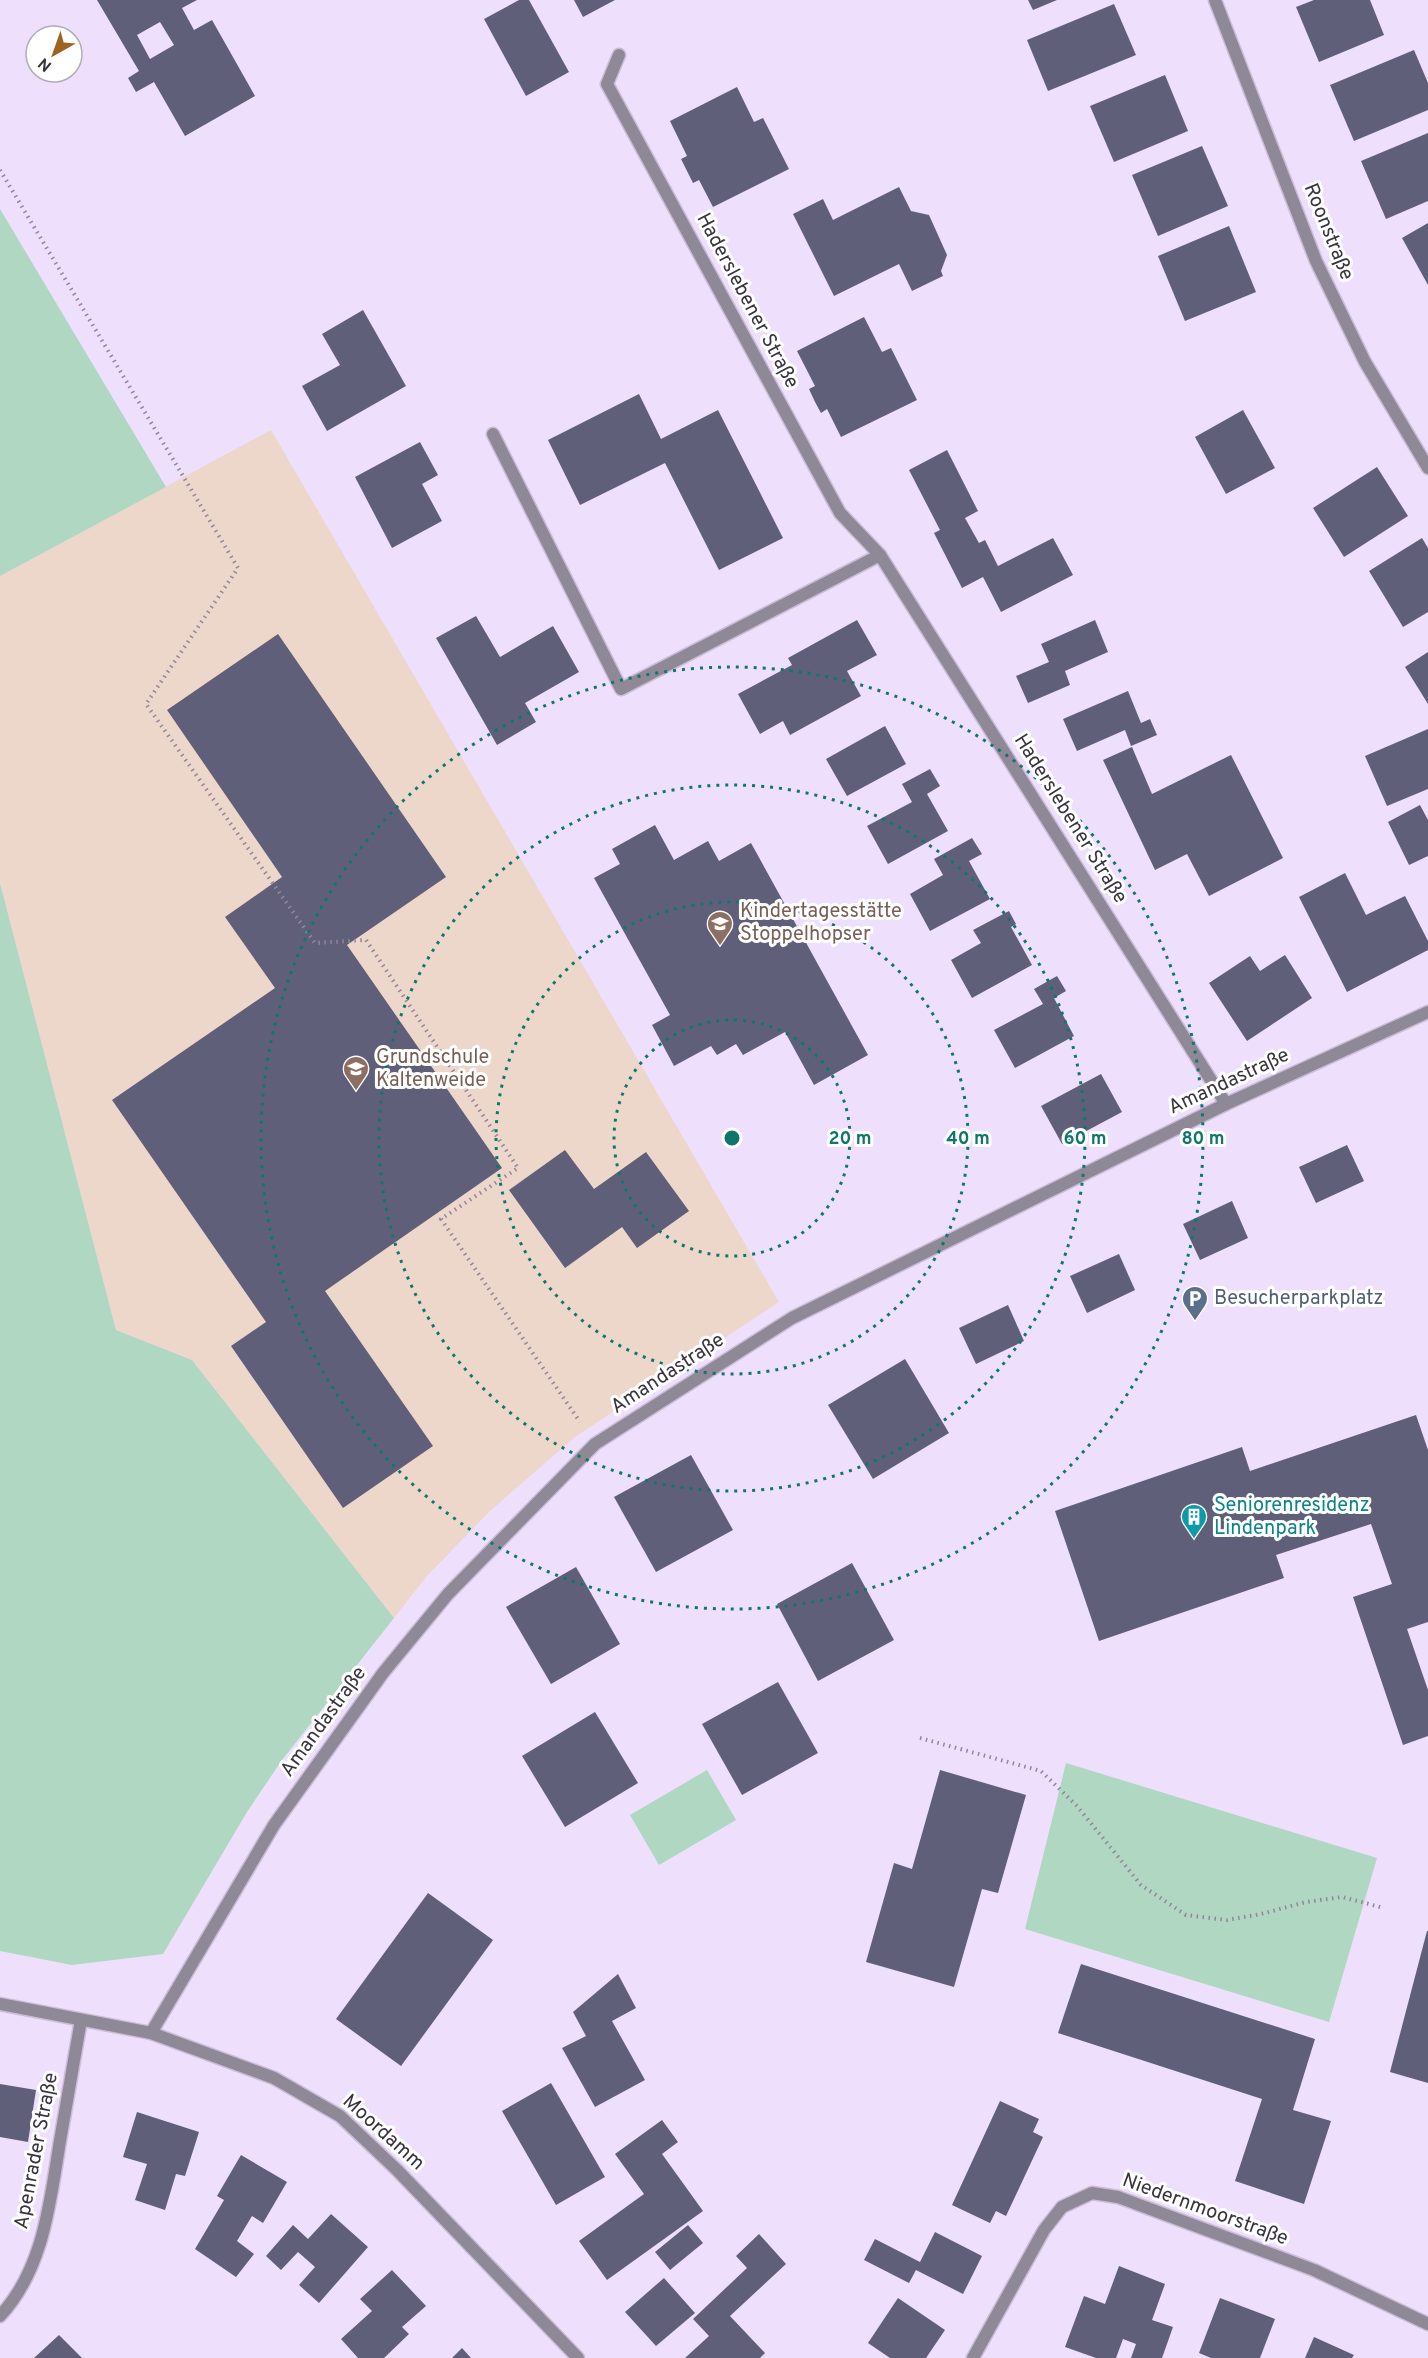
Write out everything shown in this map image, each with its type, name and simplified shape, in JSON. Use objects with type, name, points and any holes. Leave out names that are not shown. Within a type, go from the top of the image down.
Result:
[{"type":"street","name":"Roonstraße","points":[[1215,0],[1316,261],[1365,362],[1428,468]]},
{"type":"street","name":"Haderslebener Straße","points":[[619,55],[607,84],[840,513],[880,555],[1226,1104]]},
{"type":"street","points":[[493,434],[621,688],[880,555]]},
{"type":"street","name":"Amandastraße","points":[[151,2032],[274,1825],[383,1673],[448,1594],[595,1444],[792,1318],[1226,1104],[1428,1012]]},
{"type":"street","name":"Moordamm","points":[[0,2004],[151,2032],[274,2078],[340,2116],[397,2170],[578,2358]]},
{"type":"street","name":"Apenrader Straße","points":[[0,2316],[15,2295],[47,2225],[81,2020]]},
{"type":"street","name":"Niedernmoorstraße","points":[[973,2358],[1044,2230],[1062,2207],[1092,2193],[1118,2197],[1314,2270],[1428,2324]]},
{"type":"path","points":[[0,170],[238,568],[146,704],[315,943],[366,940],[518,1168],[441,1219],[595,1444]]},
{"type":"path","points":[[920,1738],[1041,1771],[1077,1806],[1141,1885],[1186,1915],[1227,1920],[1262,1914],[1306,1902],[1342,1897],[1384,1908]]},
{"type":"shaded area","name":"Grundschule Kaltenweide","points":[[271,430],[779,1302],[575,1437],[490,1511],[426,1577],[394,1618],[192,1360],[116,1330],[0,883],[0,576]]},
{"type":"green space","points":[[0,209],[166,487],[0,576]]},
{"type":"green space","points":[[0,883],[116,1330],[192,1360],[394,1618],[282,1760],[247,1812],[163,1954],[72,1965],[0,1951]]},
{"type":"green space","points":[[1066,1763],[1377,1858],[1329,2022],[1025,1929]]},
{"type":"green space","points":[[707,1770],[736,1820],[659,1865],[630,1815]]},
{"type":"building","points":[[97,0],[197,0],[182,8],[194,30],[212,20],[255,96],[185,136],[154,82],[136,92],[128,78],[139,71]],"holes":[[[160,22],[174,45],[150,59],[137,35]]]},
{"type":"building","points":[[519,0],[529,0],[569,72],[526,96],[484,19]]},
{"type":"building","points":[[574,0],[615,0],[583,17]]},
{"type":"building","points":[[1028,0],[1057,0],[1033,10]]},
{"type":"building","points":[[1314,0],[1370,0],[1384,35],[1319,62],[1296,7]]},
{"type":"building","points":[[1114,4],[1136,55],[1048,91],[1027,40]]},
{"type":"building","points":[[1414,50],[1428,83],[1428,110],[1354,141],[1330,85]]},
{"type":"building","points":[[1165,75],[1188,131],[1114,162],[1090,106]]},
{"type":"building","points":[[737,87],[754,122],[763,118],[789,169],[713,207],[699,180],[693,183],[681,159],[687,156],[670,121]]},
{"type":"building","points":[[1428,133],[1428,201],[1386,219],[1361,161]]},
{"type":"building","points":[[1202,146],[1228,206],[1158,236],[1132,175]]},
{"type":"building","points":[[899,187],[911,211],[929,215],[947,255],[941,271],[943,276],[912,291],[899,264],[834,296],[793,214],[823,199],[833,220]]},
{"type":"building","points":[[1428,223],[1428,285],[1402,238]]},
{"type":"building","points":[[1229,226],[1256,292],[1185,321],[1158,256]]},
{"type":"building","points":[[363,310],[406,386],[327,431],[302,386],[340,365],[322,334]]},
{"type":"building","points":[[864,317],[882,352],[891,348],[917,400],[841,437],[827,409],[821,413],[815,402],[809,389],[815,386],[797,351]]},
{"type":"building","points":[[639,394],[661,439],[718,410],[783,538],[719,570],[665,463],[580,505],[548,440]]},
{"type":"building","points":[[1243,410],[1275,468],[1226,494],[1195,437]]},
{"type":"building","points":[[420,442],[438,475],[422,484],[442,521],[392,548],[355,477]]},
{"type":"building","points":[[947,450],[978,511],[965,518],[979,543],[985,540],[998,566],[1053,538],[1073,575],[1001,612],[983,577],[962,588],[934,533],[940,530],[909,470]]},
{"type":"building","points":[[1377,467],[1408,516],[1344,557],[1313,508]]},
{"type":"building","points":[[1422,538],[1428,548],[1428,612],[1403,627],[1369,571]]},
{"type":"building","points":[[476,616],[500,657],[553,626],[579,672],[525,703],[536,722],[497,745],[436,638]]},
{"type":"building","points":[[857,620],[877,655],[847,671],[861,696],[790,735],[783,721],[760,734],[738,694],[792,665],[788,658]]},
{"type":"building","points":[[1095,620],[1108,652],[1065,671],[1070,685],[1028,703],[1016,676],[1049,662],[1041,644]]},
{"type":"building","points":[[278,634],[446,877],[347,945],[502,1168],[325,1291],[433,1446],[343,1508],[231,1346],[266,1322],[112,1100],[275,988],[225,917],[282,877],[167,710]]},
{"type":"building","points":[[1428,652],[1428,704],[1405,667]]},
{"type":"building","points":[[1128,691],[1141,723],[1150,719],[1157,735],[1131,746],[1125,730],[1077,751],[1063,719]]},
{"type":"building","points":[[885,726],[906,764],[847,796],[826,759]]},
{"type":"building","points":[[1428,729],[1428,789],[1387,806],[1365,756]]},
{"type":"building","points":[[1132,747],[1152,794],[1231,755],[1283,858],[1209,896],[1187,854],[1155,870],[1103,760]]},
{"type":"building","points":[[930,769],[940,786],[927,794],[948,831],[888,864],[867,826],[912,802],[902,784]]},
{"type":"building","points":[[1420,805],[1428,820],[1428,856],[1409,865],[1388,822]]},
{"type":"building","name":"Kindertagesstätte Stoppelhopser","points":[[655,825],[674,860],[708,841],[719,861],[751,843],[868,1055],[814,1085],[785,1032],[743,1055],[736,1044],[717,1055],[711,1046],[674,1066],[652,1025],[670,1015],[594,878],[620,864],[612,849]]},
{"type":"building","points":[[972,838],[982,854],[969,861],[990,899],[930,931],[910,894],[943,875],[934,859]]},
{"type":"building","points":[[1345,873],[1366,915],[1405,896],[1428,941],[1428,950],[1347,992],[1299,897]]},
{"type":"building","points":[[1009,911],[1016,924],[1011,927],[1032,965],[972,998],[951,960],[981,943],[973,930]]},
{"type":"building","points":[[1285,955],[1312,998],[1247,1041],[1209,983],[1250,956],[1260,971]]},
{"type":"building","points":[[1057,976],[1066,991],[1054,998],[1074,1036],[1015,1068],[994,1030],[1043,1004],[1034,989]]},
{"type":"building","points":[[1101,1074],[1122,1112],[1062,1144],[1041,1106]]},
{"type":"building","points":[[1347,1145],[1364,1181],[1316,1203],[1299,1167]]},
{"type":"building","points":[[565,1150],[594,1189],[646,1152],[689,1211],[637,1248],[622,1227],[565,1268],[509,1190]]},
{"type":"building","points":[[1232,1201],[1248,1238],[1200,1260],[1183,1224]]},
{"type":"building","points":[[1119,1254],[1135,1290],[1087,1313],[1070,1276]]},
{"type":"building","points":[[1008,1305],[1024,1341],[976,1364],[959,1328]]},
{"type":"building","points":[[905,1359],[949,1433],[873,1479],[828,1405]]},
{"type":"building","name":"Seniorenresidenz Lindenpark","points":[[1416,1415],[1428,1450],[1428,1622],[1407,1629],[1428,1690],[1428,1736],[1403,1745],[1353,1597],[1392,1584],[1371,1524],[1276,1555],[1284,1578],[1099,1641],[1055,1511],[1242,1447],[1250,1471]]},
{"type":"building","points":[[691,1455],[733,1530],[656,1572],[614,1497]]},
{"type":"building","points":[[852,1563],[894,1640],[818,1681],[777,1604]]},
{"type":"building","points":[[576,1567],[620,1644],[551,1684],[506,1607]]},
{"type":"building","points":[[778,1682],[818,1753],[742,1795],[702,1724]]},
{"type":"building","points":[[595,1712],[638,1783],[565,1827],[522,1756]]},
{"type":"building","points":[[940,1770],[1026,1795],[998,1893],[982,1889],[954,1987],[866,1962],[894,1863],[912,1869]]},
{"type":"building","points":[[428,1893],[493,1940],[401,2066],[336,2019]]},
{"type":"building","points":[[1428,1931],[1428,2083],[1390,2072]]},
{"type":"building","points":[[1081,1964],[1315,2039],[1293,2110],[1331,2121],[1304,2204],[1235,2181],[1262,2099],[1058,2033]]},
{"type":"building","points":[[618,1974],[636,2008],[612,2021],[645,2080],[595,2107],[562,2048],[586,2036],[573,2012]]},
{"type":"building","points":[[551,2083],[605,2177],[556,2205],[502,2111]]},
{"type":"building","points":[[0,2084],[36,2090],[28,2142],[0,2137]]},
{"type":"building","points":[[1000,2101],[1039,2119],[1033,2132],[1043,2137],[1006,2216],[996,2211],[990,2223],[952,2205]]},
{"type":"building","points":[[137,2112],[199,2132],[185,2176],[176,2174],[165,2210],[135,2200],[147,2164],[123,2157]]},
{"type":"building","points":[[662,2120],[678,2142],[662,2154],[703,2211],[607,2280],[579,2241],[644,2194],[615,2154]]},
{"type":"building","points":[[241,2155],[287,2182],[263,2223],[252,2216],[237,2241],[254,2254],[236,2277],[195,2249],[224,2200],[217,2196]]},
{"type":"building","points":[[331,2214],[368,2247],[319,2303],[299,2285],[315,2267],[298,2252],[281,2270],[266,2256],[293,2225],[308,2239]]},
{"type":"building","points":[[688,2225],[703,2243],[670,2270],[655,2252]]},
{"type":"building","points":[[935,2232],[982,2256],[963,2294],[916,2270],[909,2283],[864,2260],[875,2239],[920,2262]]},
{"type":"building","points":[[759,2234],[786,2264],[730,2316],[765,2353],[760,2358],[685,2358],[709,2336],[693,2319],[747,2268],[736,2256]]},
{"type":"building","points":[[1119,2266],[1165,2284],[1152,2320],[1173,2327],[1162,2358],[1131,2358],[1136,2344],[1123,2339],[1116,2358],[1096,2358],[1065,2347],[1084,2296],[1105,2304]]},
{"type":"building","points":[[392,2270],[426,2306],[402,2327],[409,2334],[384,2358],[358,2358],[341,2339],[372,2311],[360,2299]]},
{"type":"building","points":[[664,2278],[695,2313],[656,2346],[625,2312]]},
{"type":"building","points":[[898,2298],[945,2330],[926,2358],[890,2358],[868,2343]]},
{"type":"building","points":[[1220,2298],[1275,2319],[1260,2358],[1211,2358],[1199,2353]]},
{"type":"building","points":[[59,2335],[82,2358],[34,2358]]},
{"type":"building","points":[[1314,2337],[1354,2355],[1352,2358],[1305,2358]]},
{"type":"building","points":[[462,2348],[471,2358],[452,2358]]},
{"type":"place","name":"Kindertagesstätte Stoppelhopser","points":[[720,947]]},
{"type":"place","name":"Grundschule Kaltenweide","points":[[356,1092]]},
{"type":"place","name":"Besucherparkplatz","points":[[1195,1322]]},
{"type":"place","name":"Seniorenresidenz Lindenpark","points":[[1194,1540]]}]
